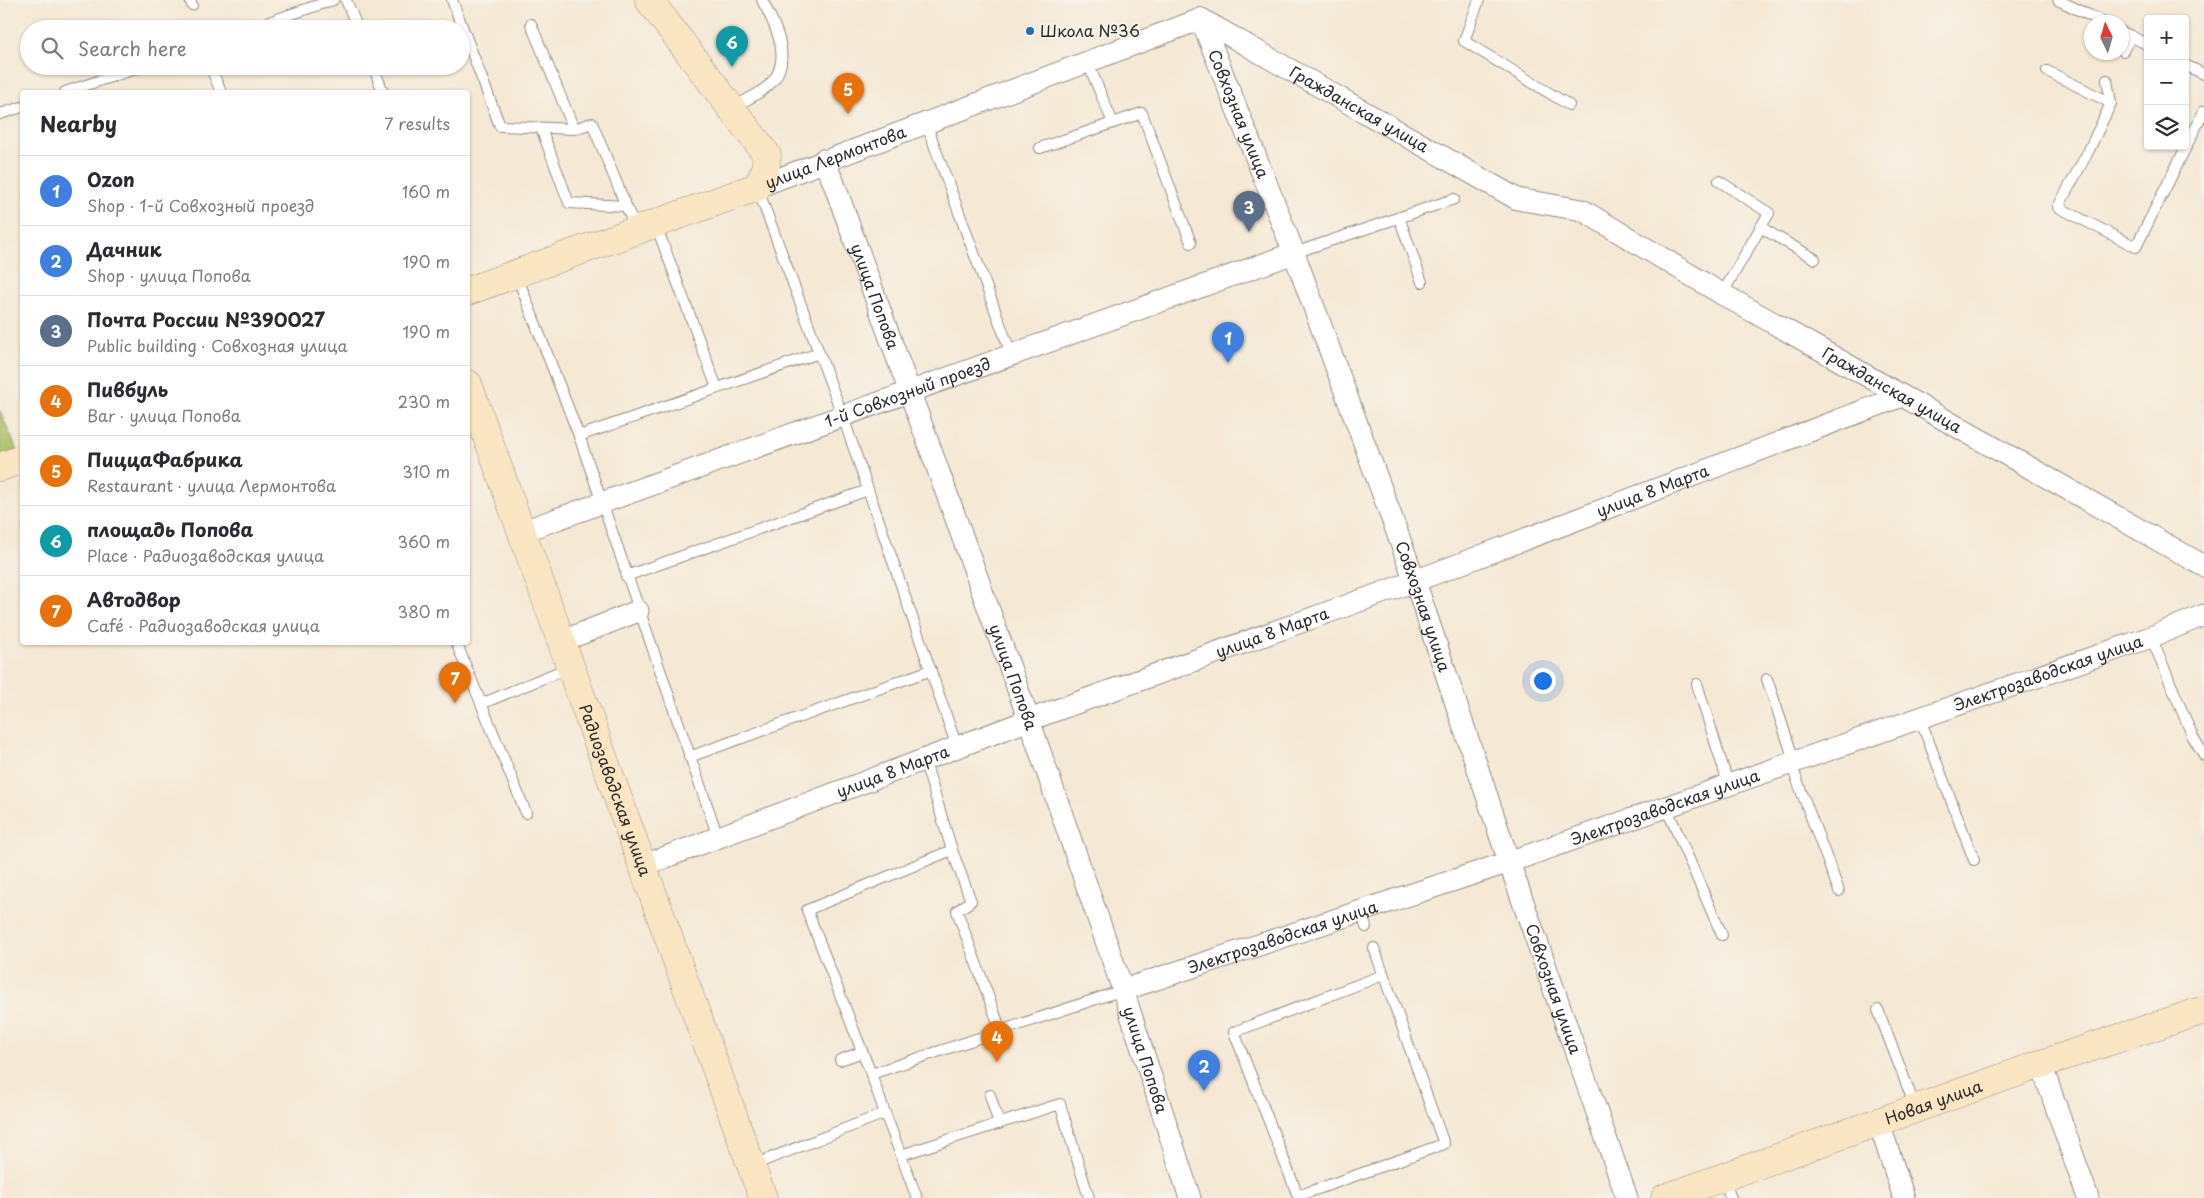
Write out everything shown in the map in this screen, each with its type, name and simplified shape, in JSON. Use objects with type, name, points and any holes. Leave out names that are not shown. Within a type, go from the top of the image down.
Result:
[{"type":"street","points":[[649,0],[767,155],[765,171],[757,187]]},
{"type":"street","name":"улица Лермонтова","points":[[470,289],[757,187],[823,160],[1202,19]]},
{"type":"street","name":"Гражданская улица","points":[[1202,19],[1518,199],[1582,210],[1722,294],[2204,566]]},
{"type":"street","name":"Совхозная улица","points":[[1202,19],[1294,254],[1415,581],[1509,862],[1627,1198]]},
{"type":"street","name":"улица Попова","points":[[823,160],[833,181],[908,393],[1028,720],[1123,990],[1190,1198]]},
{"type":"street","name":"1-й Совхозный проезд","points":[[521,532],[1294,254]]},
{"type":"street","name":"Радиозаводская улица","points":[[470,390],[763,1198]]},
{"type":"street","name":"улица 8 Марта","points":[[642,866],[1028,720],[1415,581],[1902,396]]},
{"type":"street","points":[[0,467],[20,459]]},
{"type":"street","points":[[560,642],[638,611]]},
{"type":"street","name":"Электрозаводская улица","points":[[1123,990],[1363,919],[1509,862],[2151,637],[2204,615]]},
{"type":"street","name":"Новая улица","points":[[1665,1198],[1727,1188],[1879,1123],[2040,1064],[2204,1010]]},
{"type":"street","points":[[2040,1064],[2088,1198]]},
{"type":"street","points":[[1879,1123],[1904,1198]]},
{"type":"lane","points":[[274,20],[332,0]]},
{"type":"lane","points":[[346,0],[354,20]]},
{"type":"lane","points":[[452,0],[460,20]]},
{"type":"lane","points":[[731,108],[758,93],[772,82],[780,67],[778,29],[762,0]]},
{"type":"lane","points":[[1479,0],[1464,41],[1569,105]]},
{"type":"lane","points":[[2058,0],[2089,15]]},
{"type":"lane","points":[[531,24],[574,129]]},
{"type":"lane","points":[[2129,36],[2144,43]]},
{"type":"lane","points":[[470,47],[500,126],[574,129],[592,123],[626,206],[646,227],[717,388]]},
{"type":"lane","points":[[1087,61],[1113,123]]},
{"type":"lane","points":[[2189,66],[2204,74]]},
{"type":"lane","points":[[2047,71],[2111,103]]},
{"type":"lane","points":[[75,90],[118,75]]},
{"type":"lane","points":[[213,75],[219,90]]},
{"type":"lane","points":[[376,75],[382,90]]},
{"type":"lane","points":[[2107,80],[2111,103],[2088,152],[2058,207],[2136,247],[2204,111]]},
{"type":"lane","points":[[0,114],[20,108]]},
{"type":"lane","points":[[1040,148],[1142,112],[1191,243]]},
{"type":"lane","points":[[926,122],[1012,356]]},
{"type":"lane","points":[[541,128],[569,203],[626,206]]},
{"type":"lane","points":[[1719,181],[1769,213],[1722,294]]},
{"type":"lane","points":[[757,187],[843,417],[957,747]]},
{"type":"lane","points":[[1294,254],[1454,199]]},
{"type":"lane","points":[[1399,218],[1422,282]]},
{"type":"lane","points":[[1760,227],[1815,259]]},
{"type":"lane","points":[[516,274],[578,436],[718,837]]},
{"type":"lane","points":[[578,436],[819,353]]},
{"type":"lane","points":[[626,576],[868,490]]},
{"type":"lane","points":[[2151,637],[2193,737],[2204,755]]},
{"type":"lane","points":[[457,645],[526,813]]},
{"type":"lane","points":[[481,704],[570,667]]},
{"type":"lane","points":[[690,757],[930,670]]},
{"type":"lane","points":[[1767,679],[1793,763],[1839,891]]},
{"type":"lane","points":[[1697,684],[1729,786]]},
{"type":"lane","points":[[1920,719],[1974,860]]},
{"type":"lane","points":[[924,759],[952,850],[971,901],[957,911],[1001,1031]]},
{"type":"lane","points":[[1666,807],[1722,935]]},
{"type":"lane","points":[[917,1198],[807,910],[952,850]]},
{"type":"lane","points":[[1374,948],[1444,1144],[1298,1197],[1234,1032],[1383,975]]},
{"type":"lane","points":[[871,1074],[1123,990]]},
{"type":"lane","points":[[1878,1010],[1917,1110]]},
{"type":"lane","points":[[840,1060],[862,1052]]},
{"type":"lane","points":[[990,1096],[999,1124]]},
{"type":"lane","points":[[901,1155],[1060,1104],[1089,1198]]},
{"type":"lane","points":[[751,1166],[885,1113]]},
{"type":"green space","points":[[0,411],[18,453],[0,460]]},
{"type":"place","name":"Школа №36","points":[[1030,31]]},
{"type":"place","name":"площадь Попова","points":[[732,67]]},
{"type":"place","name":"ПиццаФабрика","points":[[848,114]]},
{"type":"place","name":"Почта России №390027","points":[[1249,232]]},
{"type":"place","name":"Ozon","points":[[1228,363]]},
{"type":"place","name":"Автодвор","points":[[455,703]]},
{"type":"place","name":"Пивбуль","points":[[997,1062]]},
{"type":"place","name":"Дачник","points":[[1204,1091]]}]
